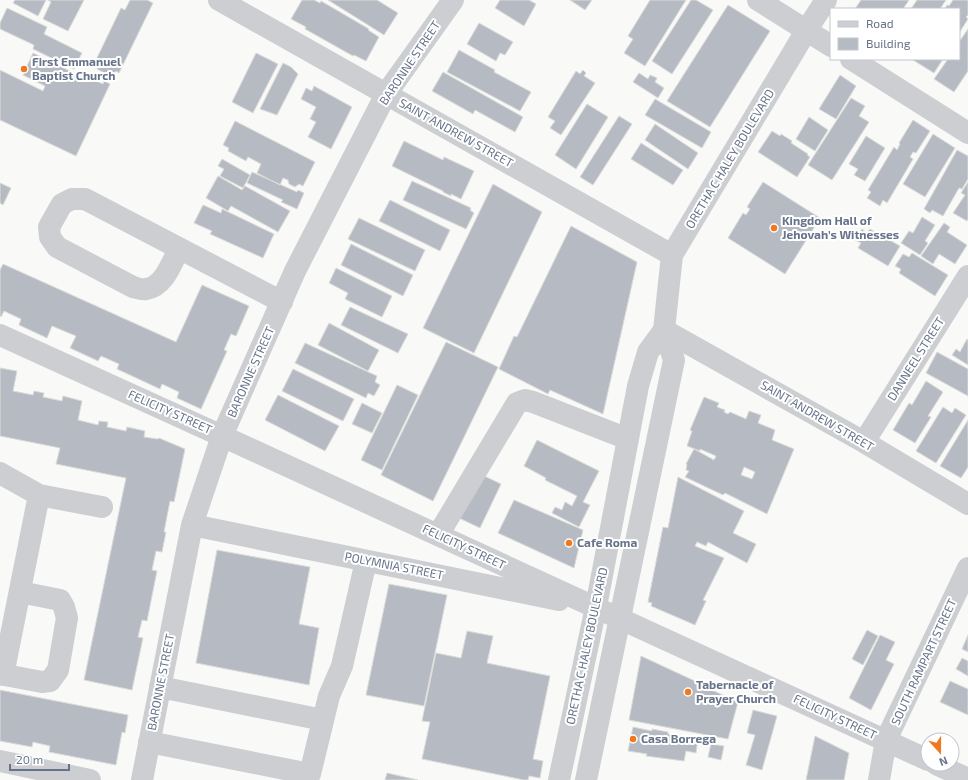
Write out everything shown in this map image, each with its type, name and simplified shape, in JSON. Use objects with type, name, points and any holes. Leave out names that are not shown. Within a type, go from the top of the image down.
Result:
[{"type":"street","name":"SAINT ANDREW STREET","points":[[219,0],[672,255]]},
{"type":"street","name":"BARONNE STREET","points":[[142,780],[192,525],[222,436],[295,271],[386,94],[453,0]]},
{"type":"street","points":[[758,0],[830,45]]},
{"type":"street","name":"ORETHA C HALEY BOULEVARD","points":[[586,780],[674,360],[664,330],[672,255],[826,0]]},
{"type":"street","points":[[853,60],[968,133]]},
{"type":"street","points":[[179,249],[166,274],[157,284],[146,289],[133,287],[57,247],[50,236],[49,227],[62,204],[72,198],[85,199],[282,302]]},
{"type":"street","name":"DANNEEL STREET","points":[[864,442],[968,276]]},
{"type":"street","name":"SAINT ANDREW STREET","points":[[664,330],[864,442],[968,504]]},
{"type":"street","name":"ORETHA C HALEY BOULEVARD","points":[[559,780],[596,607],[638,386],[648,352],[664,330]]},
{"type":"street","name":"FELICITY STREET","points":[[0,335],[920,756]]},
{"type":"street","points":[[438,535],[517,403],[525,400],[533,402],[628,439]]},
{"type":"street","points":[[0,473],[39,495],[102,507]]},
{"type":"street","points":[[20,592],[60,600],[64,607],[67,618],[58,670],[50,681],[42,682],[2,674],[39,495]]},
{"type":"street","name":"POLYMNIA STREET","points":[[192,525],[596,607]]},
{"type":"street","points":[[149,742],[310,774],[329,696],[342,666],[366,561]]},
{"type":"street","name":"SOUTH RAMPART STREET","points":[[879,780],[886,740],[968,568]]},
{"type":"street","points":[[160,687],[323,720]]},
{"type":"street","points":[[0,761],[90,780]]},
{"type":"street","points":[[953,772],[968,779]]},
{"type":"building","points":[[15,0],[46,0],[38,16],[13,3]]},
{"type":"building","points":[[48,0],[84,0],[68,31],[43,19],[51,2]]},
{"type":"building","points":[[130,0],[147,0],[153,3],[119,73],[116,71],[112,77],[97,69],[99,64],[95,62],[121,8],[125,10]]},
{"type":"building","points":[[302,0],[314,0],[320,3],[321,1],[369,29],[368,30],[379,37],[366,61],[354,55],[353,56],[305,29],[306,27],[291,19]]},
{"type":"building","points":[[328,0],[377,0],[398,13],[384,35]]},
{"type":"building","points":[[500,0],[529,0],[536,4],[524,26],[495,8]]},
{"type":"building","points":[[570,0],[592,0],[585,10]]},
{"type":"building","points":[[650,0],[686,0],[645,66],[624,53],[633,39],[628,36]]},
{"type":"building","points":[[691,0],[696,0],[713,10],[672,74],[652,61]]},
{"type":"building","points":[[861,0],[909,0],[904,8],[856,8]]},
{"type":"building","points":[[917,0],[946,0],[941,8],[912,8]]},
{"type":"building","points":[[953,0],[968,0],[968,15],[966,17],[968,19],[960,31],[960,8],[946,8],[947,5],[949,6]]},
{"type":"building","points":[[728,5],[770,31],[710,127],[667,101]]},
{"type":"building","points":[[7,8],[47,27],[44,34],[82,53],[74,69],[33,49],[34,45],[0,29],[0,23]]},
{"type":"building","points":[[479,23],[513,42],[505,55],[500,53],[496,61],[467,44]]},
{"type":"building","points":[[968,29],[968,71],[954,92],[934,79],[947,60],[960,60],[960,41]]},
{"type":"building","points":[[459,50],[495,70],[494,72],[531,92],[520,111],[447,72]]},
{"type":"building","points":[[33,53],[88,80],[90,78],[103,84],[104,81],[110,84],[76,156],[0,120],[0,70],[43,91],[45,86],[23,75]]},
{"type":"building","points":[[256,53],[278,64],[253,113],[232,102]]},
{"type":"building","points":[[913,60],[942,60],[934,73]]},
{"type":"building","points":[[283,63],[291,67],[298,74],[277,115],[260,109]]},
{"type":"building","points":[[583,70],[586,73],[584,76],[595,83],[561,135],[550,128],[555,121],[548,117],[576,71],[580,74]]},
{"type":"building","points":[[443,72],[523,117],[515,132],[475,110],[473,114],[432,91]]},
{"type":"building","points":[[639,73],[648,79],[650,75],[657,78],[655,82],[664,88],[658,98],[633,82]]},
{"type":"building","points":[[840,75],[856,86],[836,119],[819,109]]},
{"type":"building","points":[[314,86],[352,107],[331,149],[308,137],[316,122],[310,119],[316,107],[301,99],[306,88],[312,91]]},
{"type":"building","points":[[851,98],[865,106],[859,116],[869,122],[832,180],[808,165]]},
{"type":"building","points":[[655,99],[711,132],[702,148],[645,115]]},
{"type":"building","points":[[587,104],[608,117],[576,169],[555,155]]},
{"type":"building","points":[[619,116],[632,124],[593,185],[580,177]]},
{"type":"building","points":[[809,117],[828,130],[815,151],[796,139]]},
{"type":"building","points":[[913,120],[930,131],[916,153],[913,152],[910,157],[913,159],[887,203],[883,200],[880,206],[867,198],[871,192],[868,190],[894,147],[897,150],[900,144],[899,143]]},
{"type":"building","points":[[235,121],[315,162],[303,186],[299,184],[295,187],[289,184],[288,180],[283,178],[280,185],[257,173],[261,164],[248,157],[246,161],[228,151],[229,148],[223,145]]},
{"type":"building","points":[[655,124],[698,153],[688,169],[645,140]]},
{"type":"building","points":[[772,131],[780,136],[781,134],[792,141],[791,143],[808,154],[807,155],[810,157],[797,177],[758,152]]},
{"type":"building","points":[[933,134],[955,148],[925,197],[903,184]]},
{"type":"building","points":[[866,136],[885,148],[865,181],[854,175],[858,169],[849,164]]},
{"type":"building","points":[[404,141],[443,160],[444,157],[474,171],[461,199],[451,194],[451,196],[392,166]]},
{"type":"building","points":[[641,143],[683,170],[673,185],[631,159]]},
{"type":"building","points":[[957,150],[968,156],[968,179],[962,189],[959,188],[943,216],[932,210],[930,213],[924,209]]},
{"type":"building","points":[[222,159],[250,175],[243,188],[220,176],[224,169],[218,166]]},
{"type":"building","points":[[252,172],[297,192],[298,190],[304,193],[297,209],[281,202],[283,200],[247,183]]},
{"type":"building","points":[[218,176],[242,190],[245,186],[290,211],[278,232],[231,206],[228,211],[206,198]]},
{"type":"building","points":[[412,181],[471,208],[470,210],[474,213],[466,229],[403,200]]},
{"type":"building","name":"Kingdom Hall of Jehovah’s Witnesses","points":[[763,182],[820,218],[785,274],[728,238],[743,213],[746,215],[750,209],[747,207]]},
{"type":"building","points":[[968,182],[967,221],[953,213],[965,195],[961,193]]},
{"type":"building","points":[[0,183],[11,188],[3,205],[0,203]]},
{"type":"building","points":[[493,184],[542,212],[474,353],[423,328]]},
{"type":"building","points":[[390,200],[450,230],[440,251],[379,221]]},
{"type":"building","points":[[203,205],[221,213],[222,209],[274,234],[263,258],[210,234],[212,231],[194,223]]},
{"type":"building","points":[[922,217],[935,225],[925,241],[928,243],[920,255],[901,243],[909,231],[913,233]]},
{"type":"building","points":[[359,218],[425,250],[415,271],[348,239]]},
{"type":"building","points":[[944,223],[950,227],[947,232],[967,245],[955,264],[939,254],[933,264],[921,256]]},
{"type":"building","points":[[571,226],[637,262],[603,414],[550,390],[548,394],[499,369],[514,336],[517,337]]},
{"type":"building","points":[[862,229],[867,233],[870,229],[900,246],[888,266],[858,248],[861,243],[855,240]]},
{"type":"building","points":[[351,244],[413,275],[403,296],[341,265]]},
{"type":"building","points":[[912,253],[948,275],[935,296],[899,273],[901,269],[895,266],[903,254],[909,257]]},
{"type":"building","points":[[3,264],[176,342],[202,285],[249,306],[236,336],[231,334],[224,350],[227,351],[201,409],[177,398],[179,392],[162,384],[160,389],[117,369],[119,364],[101,356],[98,361],[70,348],[76,336],[52,326],[47,338],[19,325],[21,319],[4,311],[1,317],[0,270]]},
{"type":"building","points":[[336,268],[392,296],[382,317],[345,299],[348,293],[329,283]]},
{"type":"building","points":[[350,307],[408,334],[398,353],[341,325]]},
{"type":"building","points":[[329,323],[379,350],[368,371],[318,345]]},
{"type":"building","points":[[967,339],[968,365],[952,355],[956,349],[960,352]]},
{"type":"building","points":[[446,342],[498,367],[433,501],[381,475]]},
{"type":"building","points":[[305,343],[377,376],[375,382],[380,385],[374,396],[368,393],[366,398],[295,363]]},
{"type":"building","points":[[937,352],[968,369],[968,396],[926,373]]},
{"type":"building","points":[[0,368],[17,371],[13,391],[33,395],[34,391],[44,393],[43,397],[62,401],[63,396],[82,401],[78,420],[98,425],[99,421],[108,422],[107,427],[126,431],[127,427],[145,431],[144,437],[159,438],[185,449],[174,502],[170,501],[162,552],[156,551],[152,570],[157,571],[147,621],[142,620],[138,637],[143,638],[132,690],[84,680],[126,478],[56,464],[60,448],[0,436]]},
{"type":"building","points":[[293,369],[354,399],[343,421],[282,391]]},
{"type":"building","points":[[926,381],[943,392],[928,416],[931,417],[915,443],[893,430],[909,403],[912,405]]},
{"type":"building","points":[[397,385],[418,395],[382,470],[361,460]]},
{"type":"building","points":[[278,395],[339,426],[325,451],[265,420]]},
{"type":"building","points":[[704,397],[719,403],[717,407],[725,410],[724,412],[728,414],[730,412],[746,419],[749,411],[761,415],[758,423],[775,430],[772,440],[794,449],[767,514],[725,493],[723,495],[685,477],[689,471],[686,470],[686,464],[694,449],[714,460],[716,456],[700,449],[700,451],[687,446],[692,431],[690,430]],"holes":[[[744,467],[755,472],[752,479],[741,475]]]},
{"type":"building","points":[[362,403],[382,413],[372,433],[352,424]]},
{"type":"building","points":[[943,407],[952,413],[955,408],[966,415],[936,463],[916,451]]},
{"type":"building","points":[[968,420],[968,467],[961,478],[940,466]]},
{"type":"building","points":[[537,440],[599,471],[583,502],[590,505],[579,527],[552,513],[555,507],[562,510],[565,502],[572,506],[577,496],[545,480],[546,478],[524,466]]},
{"type":"building","points":[[480,474],[501,484],[480,528],[459,518]]},
{"type":"building","points":[[678,477],[744,511],[733,533],[756,544],[747,563],[708,542],[706,546],[697,542],[695,546],[724,558],[703,600],[706,601],[695,625],[651,606],[652,603],[648,602],[663,527],[668,528]]},
{"type":"building","points":[[514,500],[583,530],[574,568],[498,533]]},
{"type":"building","points":[[217,550],[310,567],[299,624],[319,628],[309,685],[196,663]]},
{"type":"building","points":[[389,584],[447,595],[424,706],[366,695]]},
{"type":"building","points":[[867,630],[878,636],[863,665],[852,659]]},
{"type":"building","points":[[467,631],[493,636],[487,663],[550,676],[533,759],[543,761],[540,778],[529,776],[528,780],[524,780],[422,759],[430,722],[422,721],[436,653],[461,658]]},
{"type":"building","points":[[880,635],[895,642],[886,660],[894,664],[871,710],[849,698]]},
{"type":"building","points":[[968,635],[968,652],[962,649]]},
{"type":"building","points":[[641,656],[697,682],[713,686],[712,690],[738,702],[728,739],[629,720]]},
{"type":"building","points":[[962,658],[968,661],[968,676],[956,669]]},
{"type":"building","points":[[950,681],[968,689],[968,715],[940,702]]},
{"type":"building","points":[[0,690],[128,715],[125,733],[122,732],[116,765],[49,752],[50,746],[33,742],[32,747],[0,741]]},
{"type":"building","points":[[753,710],[777,716],[762,770],[746,765],[755,735],[747,733]]},
{"type":"building","points":[[633,727],[652,731],[652,729],[668,732],[668,734],[698,739],[696,753],[686,751],[684,761],[646,756],[647,754],[628,751]]},
{"type":"building","points":[[815,736],[849,753],[844,780],[806,780]]},
{"type":"building","points":[[711,744],[724,746],[721,760],[708,757]]},
{"type":"building","points":[[387,773],[418,780],[385,780]]},
{"type":"place","name":"First Emmanuel Baptist Church","points":[[24,69]]},
{"type":"place","name":"Kingdom Hall of Jehovah’s Witnesses","points":[[774,228]]},
{"type":"place","name":"Cafe Roma","points":[[569,543]]},
{"type":"place","name":"Tabernacle of Prayer Church","points":[[688,692]]},
{"type":"place","name":"Casa Borrega","points":[[633,739]]}]
